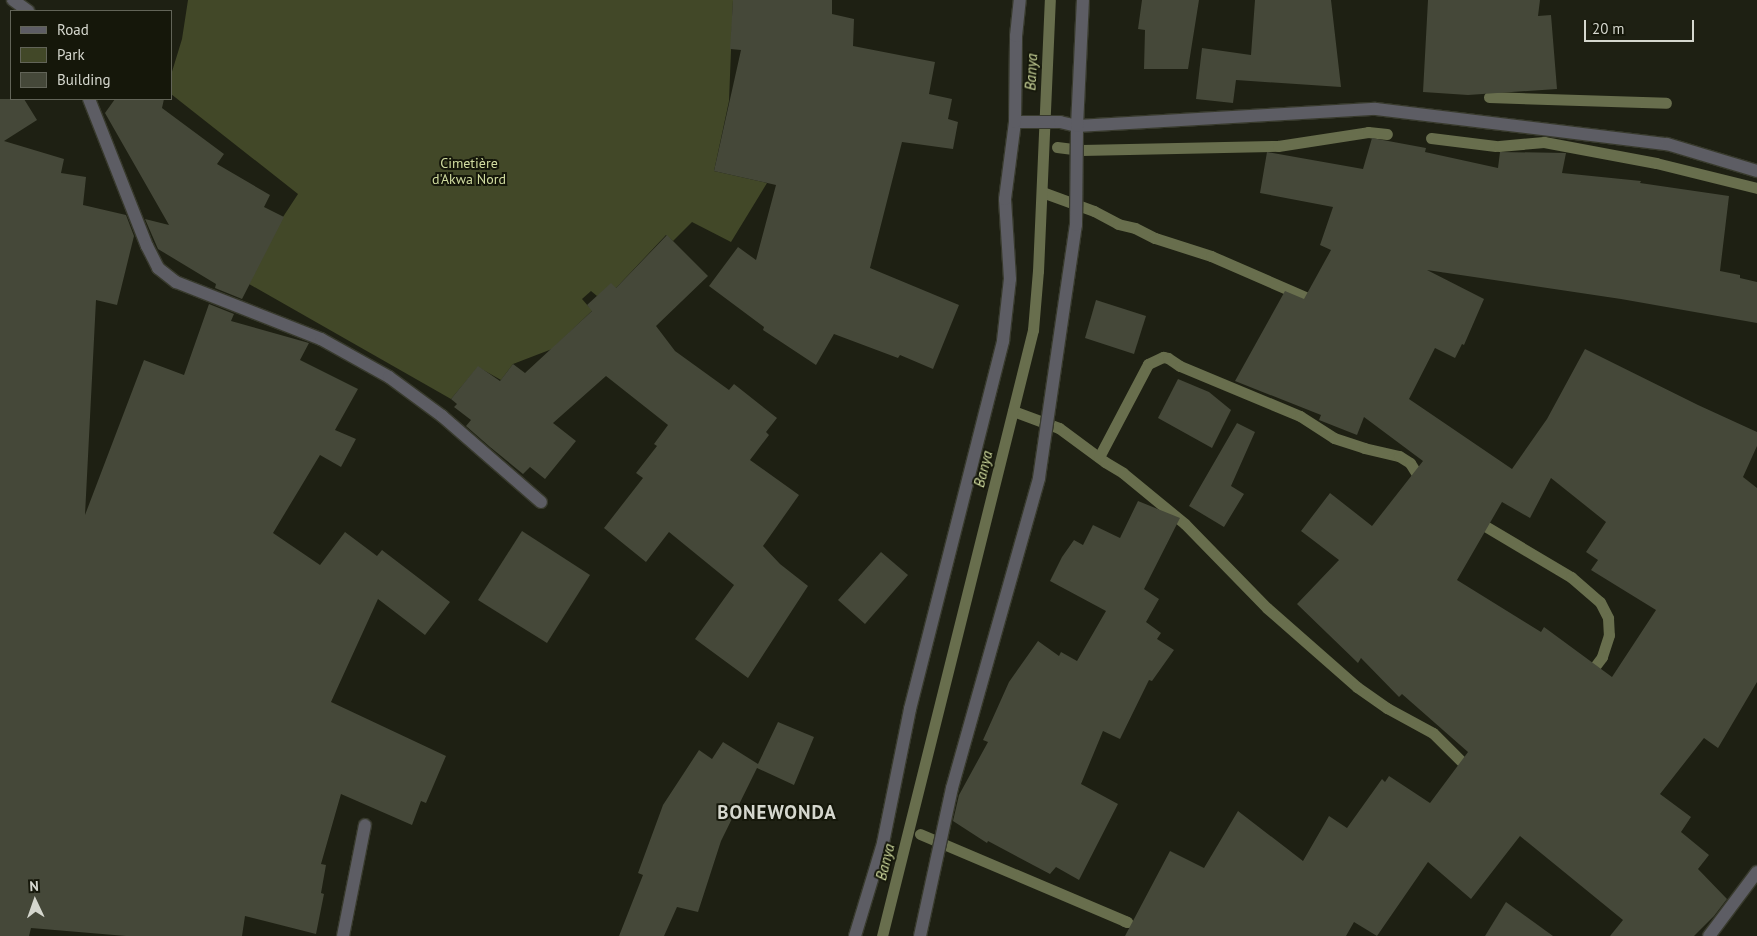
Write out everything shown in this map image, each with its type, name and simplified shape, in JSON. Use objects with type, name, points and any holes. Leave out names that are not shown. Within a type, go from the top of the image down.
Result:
[{"type":"street","points":[[13,0],[27,10]]},
{"type":"street","points":[[855,936],[883,843],[910,709],[1004,341],[1010,280],[1005,199],[1015,122],[1016,36],[1020,0]]},
{"type":"street","points":[[920,936],[950,796],[1039,478],[1076,226],[1076,126],[1083,0]]},
{"type":"street","points":[[89,100],[146,246],[158,268],[176,282],[321,339],[389,377],[442,416],[541,502]]},
{"type":"street","points":[[1015,122],[1060,122],[1076,126],[1376,109],[1667,144],[1757,171]]},
{"type":"street","points":[[343,936],[365,824]]},
{"type":"street","points":[[1709,936],[1757,872]]},
{"type":"green space","name":"Cimetière d'Akwa Nord","points":[[188,0],[733,0],[729,101],[714,171],[767,183],[731,242],[692,222],[673,241],[666,235],[616,288],[597,296],[591,291],[582,299],[589,307],[597,306],[552,349],[513,364],[501,380],[478,367],[451,399],[249,284],[281,220],[298,194],[172,95],[172,72],[182,39]]},
{"type":"building","points":[[733,0],[832,0],[832,14],[854,19],[853,46],[935,62],[929,94],[952,99],[948,119],[958,122],[953,149],[902,142],[870,268],[959,305],[933,369],[900,355],[898,358],[834,334],[816,365],[763,330],[764,327],[709,286],[738,247],[756,260],[776,185],[714,171],[741,50],[730,49]]},
{"type":"building","points":[[1142,0],[1199,0],[1188,69],[1144,69],[1145,30],[1138,29]]},
{"type":"building","points":[[1255,0],[1331,0],[1341,87],[1236,80],[1233,103],[1196,99],[1202,48],[1251,55]]},
{"type":"building","points":[[1428,0],[1540,0],[1538,16],[1551,15],[1557,89],[1468,95],[1423,92]]},
{"type":"building","points":[[0,99],[10,99],[25,100],[37,120],[4,141],[64,159],[61,173],[86,177],[83,205],[126,215],[134,236],[117,305],[96,300],[85,515],[144,360],[184,375],[209,304],[234,314],[231,321],[309,343],[300,360],[358,389],[335,430],[356,439],[341,467],[320,455],[273,533],[320,565],[345,532],[377,556],[382,550],[450,602],[425,635],[378,599],[331,702],[446,756],[426,803],[421,801],[412,825],[341,794],[321,864],[326,865],[321,893],[324,894],[316,934],[245,916],[242,936],[126,936],[31,928],[29,936],[0,936]]},
{"type":"building","points":[[114,100],[164,100],[162,108],[224,154],[217,164],[270,195],[264,207],[284,217],[242,299],[215,288],[216,284],[158,249],[145,219],[169,225],[105,113]]},
{"type":"building","points":[[1372,138],[1426,148],[1425,152],[1498,168],[1500,152],[1566,153],[1562,173],[1641,181],[1640,183],[1729,196],[1720,271],[1740,275],[1740,278],[1757,282],[1757,323],[1621,299],[1427,270],[1484,299],[1464,345],[1462,344],[1455,358],[1435,348],[1409,399],[1512,469],[1547,419],[1585,349],[1757,432],[1757,446],[1743,477],[1757,488],[1757,682],[1718,748],[1704,738],[1660,794],[1691,817],[1681,832],[1709,855],[1698,869],[1727,899],[1714,916],[1694,936],[1610,936],[1623,920],[1520,836],[1471,899],[1428,862],[1377,936],[1354,922],[1346,936],[1125,936],[1170,851],[1204,868],[1238,811],[1303,861],[1329,816],[1347,828],[1382,779],[1385,782],[1389,776],[1430,803],[1468,752],[1402,694],[1399,697],[1361,658],[1358,663],[1297,604],[1339,560],[1301,531],[1330,493],[1372,526],[1423,461],[1364,417],[1357,435],[1319,420],[1321,415],[1235,381],[1285,291],[1304,299],[1331,250],[1320,245],[1333,207],[1260,193],[1267,152],[1363,169]],"holes":[[[1551,478],[1606,522],[1586,552],[1598,560],[1591,570],[1656,610],[1612,677],[1544,627],[1541,632],[1457,580],[1502,502],[1530,518]]]},
{"type":"building","points":[[667,235],[708,276],[656,326],[675,351],[729,390],[734,384],[777,418],[766,432],[769,435],[750,460],[799,495],[763,546],[780,564],[808,586],[748,678],[695,639],[734,585],[669,532],[646,562],[604,528],[643,478],[636,473],[657,446],[654,444],[668,425],[606,376],[553,423],[576,441],[545,479],[530,467],[523,474],[490,447],[466,426],[471,420],[454,407],[457,404],[451,399],[478,366],[500,381],[513,364],[525,373],[592,311],[587,305],[611,283],[616,288]]},
{"type":"building","points":[[1096,300],[1146,316],[1134,354],[1085,338]]},
{"type":"building","points":[[1178,379],[1209,392],[1231,410],[1212,448],[1158,418]]},
{"type":"building","points":[[1237,423],[1255,432],[1231,486],[1244,494],[1224,527],[1189,506]]},
{"type":"building","points":[[1138,501],[1180,518],[1144,589],[1159,599],[1146,622],[1161,633],[1157,639],[1174,650],[1152,681],[1149,680],[1120,739],[1103,731],[1081,784],[1118,804],[1079,880],[1056,867],[1050,874],[988,841],[987,843],[953,821],[959,795],[988,742],[983,740],[1009,682],[1038,641],[1059,656],[1061,652],[1077,661],[1106,611],[1050,581],[1062,557],[1074,540],[1083,545],[1093,525],[1120,538]]},
{"type":"building","points":[[522,531],[590,575],[547,643],[478,600]]},
{"type":"building","points":[[881,552],[908,575],[865,624],[838,600]]},
{"type":"building","points":[[778,722],[814,737],[794,785],[757,768],[721,841],[698,912],[677,907],[664,936],[619,936],[643,875],[638,873],[663,805],[699,750],[712,759],[723,742],[758,764]]},
{"type":"building","points":[[1506,902],[1553,936],[1485,936]]},
{"type":"waterway","name":"Banya","points":[[882,936],[1033,330],[1038,271],[1050,0]]},
{"type":"waterway","points":[[1489,97],[1666,103]]},
{"type":"waterway","points":[[1057,147],[1081,150],[1278,146],[1368,132],[1387,134]]},
{"type":"waterway","points":[[1431,138],[1496,146]]},
{"type":"waterway","points":[[1499,146],[1544,142],[1656,163],[1757,188]]},
{"type":"waterway","points":[[1042,192],[1094,211],[1118,224],[1135,228],[1155,238],[1211,256],[1319,303]]},
{"type":"waterway","points":[[1099,457],[1148,364],[1163,357],[1180,366],[1300,416],[1334,438],[1364,448],[1399,456],[1410,463],[1423,484]]},
{"type":"waterway","points":[[1013,411],[1059,428],[1123,473],[1185,524],[1267,608],[1357,687],[1387,708],[1433,733],[1472,772]]},
{"type":"waterway","points":[[1475,520],[1571,577],[1600,602],[1608,618],[1609,635],[1602,657],[1596,665]]},
{"type":"waterway","points":[[920,834],[1127,922],[1124,921]]},
{"type":"district","name":"BONEWONDA","points":[[777,813]]}]
